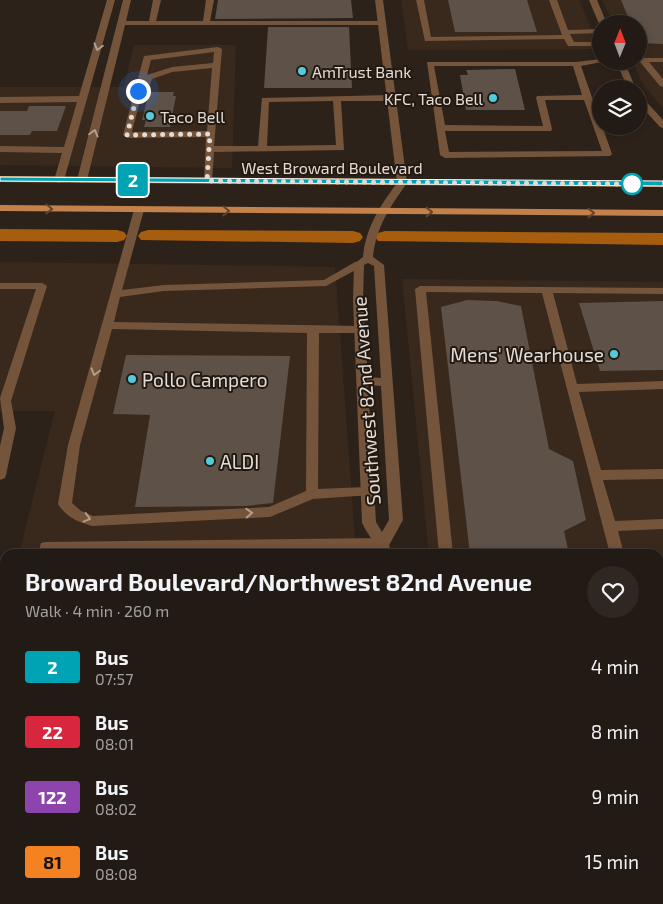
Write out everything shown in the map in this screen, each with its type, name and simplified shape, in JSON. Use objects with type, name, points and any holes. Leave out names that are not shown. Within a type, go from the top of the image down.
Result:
[{"type":"main road","name":"West Broward Boulevard","points":[[0,179],[663,184]]},
{"type":"main road","points":[[0,208],[663,213]]},
{"type":"street","points":[[59,180],[111,0]]},
{"type":"street","points":[[82,180],[127,0]]},
{"type":"street","points":[[152,23],[157,0]]},
{"type":"street","points":[[206,23],[210,0]]},
{"type":"street","points":[[379,0],[402,182]]},
{"type":"street","points":[[420,0],[428,39],[566,34],[592,31]]},
{"type":"street","points":[[553,0],[571,44],[592,44]]},
{"type":"street","points":[[593,0],[599,15]]},
{"type":"street","points":[[122,23],[382,23]]},
{"type":"street","points":[[207,181],[218,49],[147,58],[127,135],[210,134]]},
{"type":"street","points":[[648,60],[663,60]]},
{"type":"street","points":[[576,64],[607,154],[445,155],[430,64],[576,64],[592,62]]},
{"type":"street","points":[[130,123],[138,119],[146,81],[151,76],[160,72],[216,65]]},
{"type":"street","points":[[648,68],[663,84]]},
{"type":"street","points":[[441,128],[548,129],[540,98],[587,97]]},
{"type":"street","points":[[262,148],[265,100],[391,98]]},
{"type":"street","points":[[0,100],[82,99]]},
{"type":"street","points":[[209,149],[340,148],[336,99]]},
{"type":"street","points":[[647,108],[663,125]]},
{"type":"street","points":[[0,149],[68,150]]},
{"type":"street","name":"Southwest 82nd Avenue","points":[[383,548],[369,523],[359,329],[363,262],[369,237],[380,212],[402,182]]},
{"type":"street","points":[[139,210],[109,325],[74,445],[65,504],[76,515],[92,521],[270,512],[312,494],[367,492]]},
{"type":"street","points":[[117,294],[164,288],[326,283],[363,262]]},
{"type":"street","name":"Southwest 82nd Avenue","points":[[363,262],[379,266],[396,520],[383,548]]},
{"type":"street","points":[[0,286],[42,286],[2,401],[10,428],[0,475]]},
{"type":"street","points":[[446,549],[420,289],[663,291]]},
{"type":"street","points":[[546,289],[616,549]]},
{"type":"street","points":[[109,325],[359,329]]},
{"type":"street","points":[[312,494],[314,329]]},
{"type":"street","points":[[362,381],[386,382]]},
{"type":"street","points":[[573,388],[663,385]]},
{"type":"street","points":[[596,475],[663,474]]},
{"type":"street","points":[[610,526],[663,524]]},
{"type":"street","points":[[46,549],[46,547],[383,548]]},
{"type":"shaded area","points":[[401,0],[579,0],[592,30],[592,49],[408,50]]},
{"type":"shaded area","points":[[602,0],[663,0],[663,108],[647,89],[647,80],[641,80],[636,70],[648,70],[648,15],[610,15]]},
{"type":"shaded area","points":[[134,45],[236,45],[232,168],[0,165],[0,87],[124,87]]},
{"type":"shaded area","points":[[0,262],[335,267],[356,549],[20,549],[55,411],[0,411]]},
{"type":"shaded area","points":[[402,279],[663,282],[663,549],[429,549]]},
{"type":"building","points":[[218,0],[351,0],[353,18],[215,19]]},
{"type":"building","points":[[448,0],[527,0],[537,32],[455,32]]},
{"type":"building","points":[[621,0],[663,0],[663,44],[648,43],[648,15],[627,15]]},
{"type":"building","points":[[268,27],[349,27],[352,88],[264,88]]},
{"type":"building","name":"KFC, Taco Bell","points":[[515,69],[525,110],[466,110],[460,75],[468,75],[466,70]]},
{"type":"building","points":[[149,92],[174,92],[173,96],[176,96],[170,127],[144,127],[146,120],[142,120]]},
{"type":"building","points":[[29,106],[66,106],[57,131],[32,131],[30,135],[0,135],[0,111],[27,111]]},
{"type":"building","points":[[467,300],[496,301],[521,306],[549,449],[573,461],[586,520],[564,531],[568,549],[469,549],[441,307]]},
{"type":"building","points":[[663,301],[663,370],[600,371],[579,303]]},
{"type":"building","name":"ALDI","points":[[126,355],[290,356],[273,503],[246,506],[135,507],[150,415],[113,414]]},
{"type":"waterway","points":[[0,235],[117,236]]},
{"type":"waterway","points":[[148,236],[353,237]]},
{"type":"waterway","points":[[385,237],[663,239]]},
{"type":"bus line","name":"2","points":[[0,179],[663,184]]},
{"type":"place","name":"AmTrust Bank","points":[[302,71]]},
{"type":"place","name":"KFC, Taco Bell","points":[[493,98]]},
{"type":"place","name":"Taco Bell","points":[[150,116]]},
{"type":"place","name":"Mens' Wearhouse","points":[[614,354]]},
{"type":"place","name":"Pollo Campero","points":[[132,379]]},
{"type":"place","name":"ALDI","points":[[210,461]]},
{"type":"route","points":[[138,91],[127,135],[210,134],[207,181],[632,184]]}]
